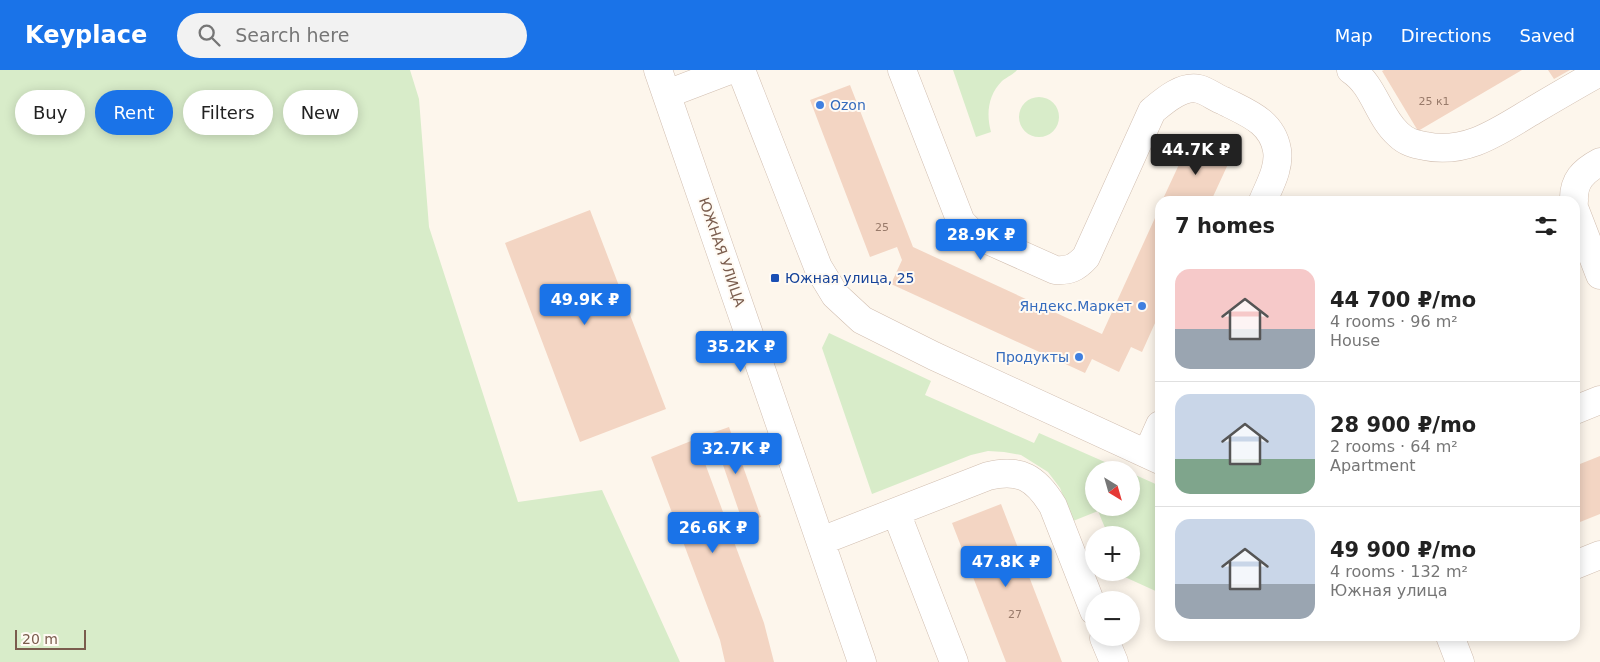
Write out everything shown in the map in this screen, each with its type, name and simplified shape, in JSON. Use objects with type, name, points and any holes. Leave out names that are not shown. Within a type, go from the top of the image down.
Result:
[{"type":"street","points":[[663,82],[730,70]]},
{"type":"street","points":[[741,70],[818,267],[835,295],[862,320],[890,336],[1153,457]]},
{"type":"street","points":[[902,70],[961,222],[972,233],[1055,270],[1067,271],[1078,266],[1086,257],[1152,112],[1167,98],[1181,92],[1199,89],[1260,119],[1273,136],[1278,152],[1274,175],[1264,196]]},
{"type":"street","points":[[1351,70],[1366,86],[1390,126],[1397,134],[1411,144],[1446,148],[1462,147],[1488,137],[1600,72]]},
{"type":"street","name":"ЮЖНАЯ УЛИЦА","points":[[663,82],[862,662]]},
{"type":"street","points":[[1574,196],[1573,190],[1581,174],[1600,162]]},
{"type":"street","points":[[1580,223],[1600,275]]},
{"type":"street","points":[[1580,408],[1600,400]]},
{"type":"street","points":[[821,541],[995,474],[1002,472],[1018,474],[1032,479],[1044,491],[1052,506],[1086,591]]},
{"type":"street","points":[[896,512],[954,662]]},
{"type":"street","points":[[1580,563],[1600,555]]},
{"type":"street","points":[[1452,641],[1460,662]]},
{"type":"street","points":[[1107,646],[1114,662]]},
{"type":"green space","points":[[0,70],[410,70],[419,99],[429,227],[518,502],[602,490],[680,662],[0,662]]},
{"type":"green space","points":[[953,70],[1017,70],[997,86],[991,99],[989,118],[991,132],[976,137]]},
{"type":"green space","points":[[1039,97],[1053,103],[1059,117],[1053,131],[1039,137],[1025,131],[1019,117],[1025,103]]},
{"type":"green space","points":[[829,333],[931,381],[925,395],[1034,443],[1039,433],[1103,461],[1085,461],[1086,516],[1073,521],[1060,488],[1048,472],[1021,455],[1004,452],[988,451],[971,455],[872,494],[822,348]]},
{"type":"green space","points":[[1140,477],[1155,484],[1155,591],[1134,581],[1140,581],[1140,526],[1104,526],[1100,516],[1140,516]]},
{"type":"building","points":[[1522,70],[1418,131],[1382,71]]},
{"type":"building","points":[[1548,70],[1570,70],[1554,79]]},
{"type":"building","points":[[850,85],[913,247],[1102,334],[1155,218],[1155,323],[1142,352],[1131,347],[1119,372],[1092,359],[1085,373],[891,284],[902,260],[897,247],[870,257],[810,100]]},
{"type":"building","points":[[1189,143],[1229,162],[1213,196],[1164,196]]},
{"type":"building","points":[[590,210],[666,409],[580,442],[505,243]]},
{"type":"building","points":[[729,427],[761,517],[743,523],[712,433]]},
{"type":"building","points":[[696,439],[764,623],[774,662],[725,662],[720,640],[651,457]]},
{"type":"building","points":[[1600,456],[1600,514],[1580,522],[1580,464]]},
{"type":"building","points":[[1001,504],[1062,662],[1006,662],[952,523]]},
{"type":"place","name":"Ozon","points":[[820,105]]},
{"type":"place","name":"Южная улица, 25","points":[[775,278]]},
{"type":"place","name":"Яндекс.Маркет","points":[[1142,306]]},
{"type":"place","name":"Продукты","points":[[1079,357]]}]
